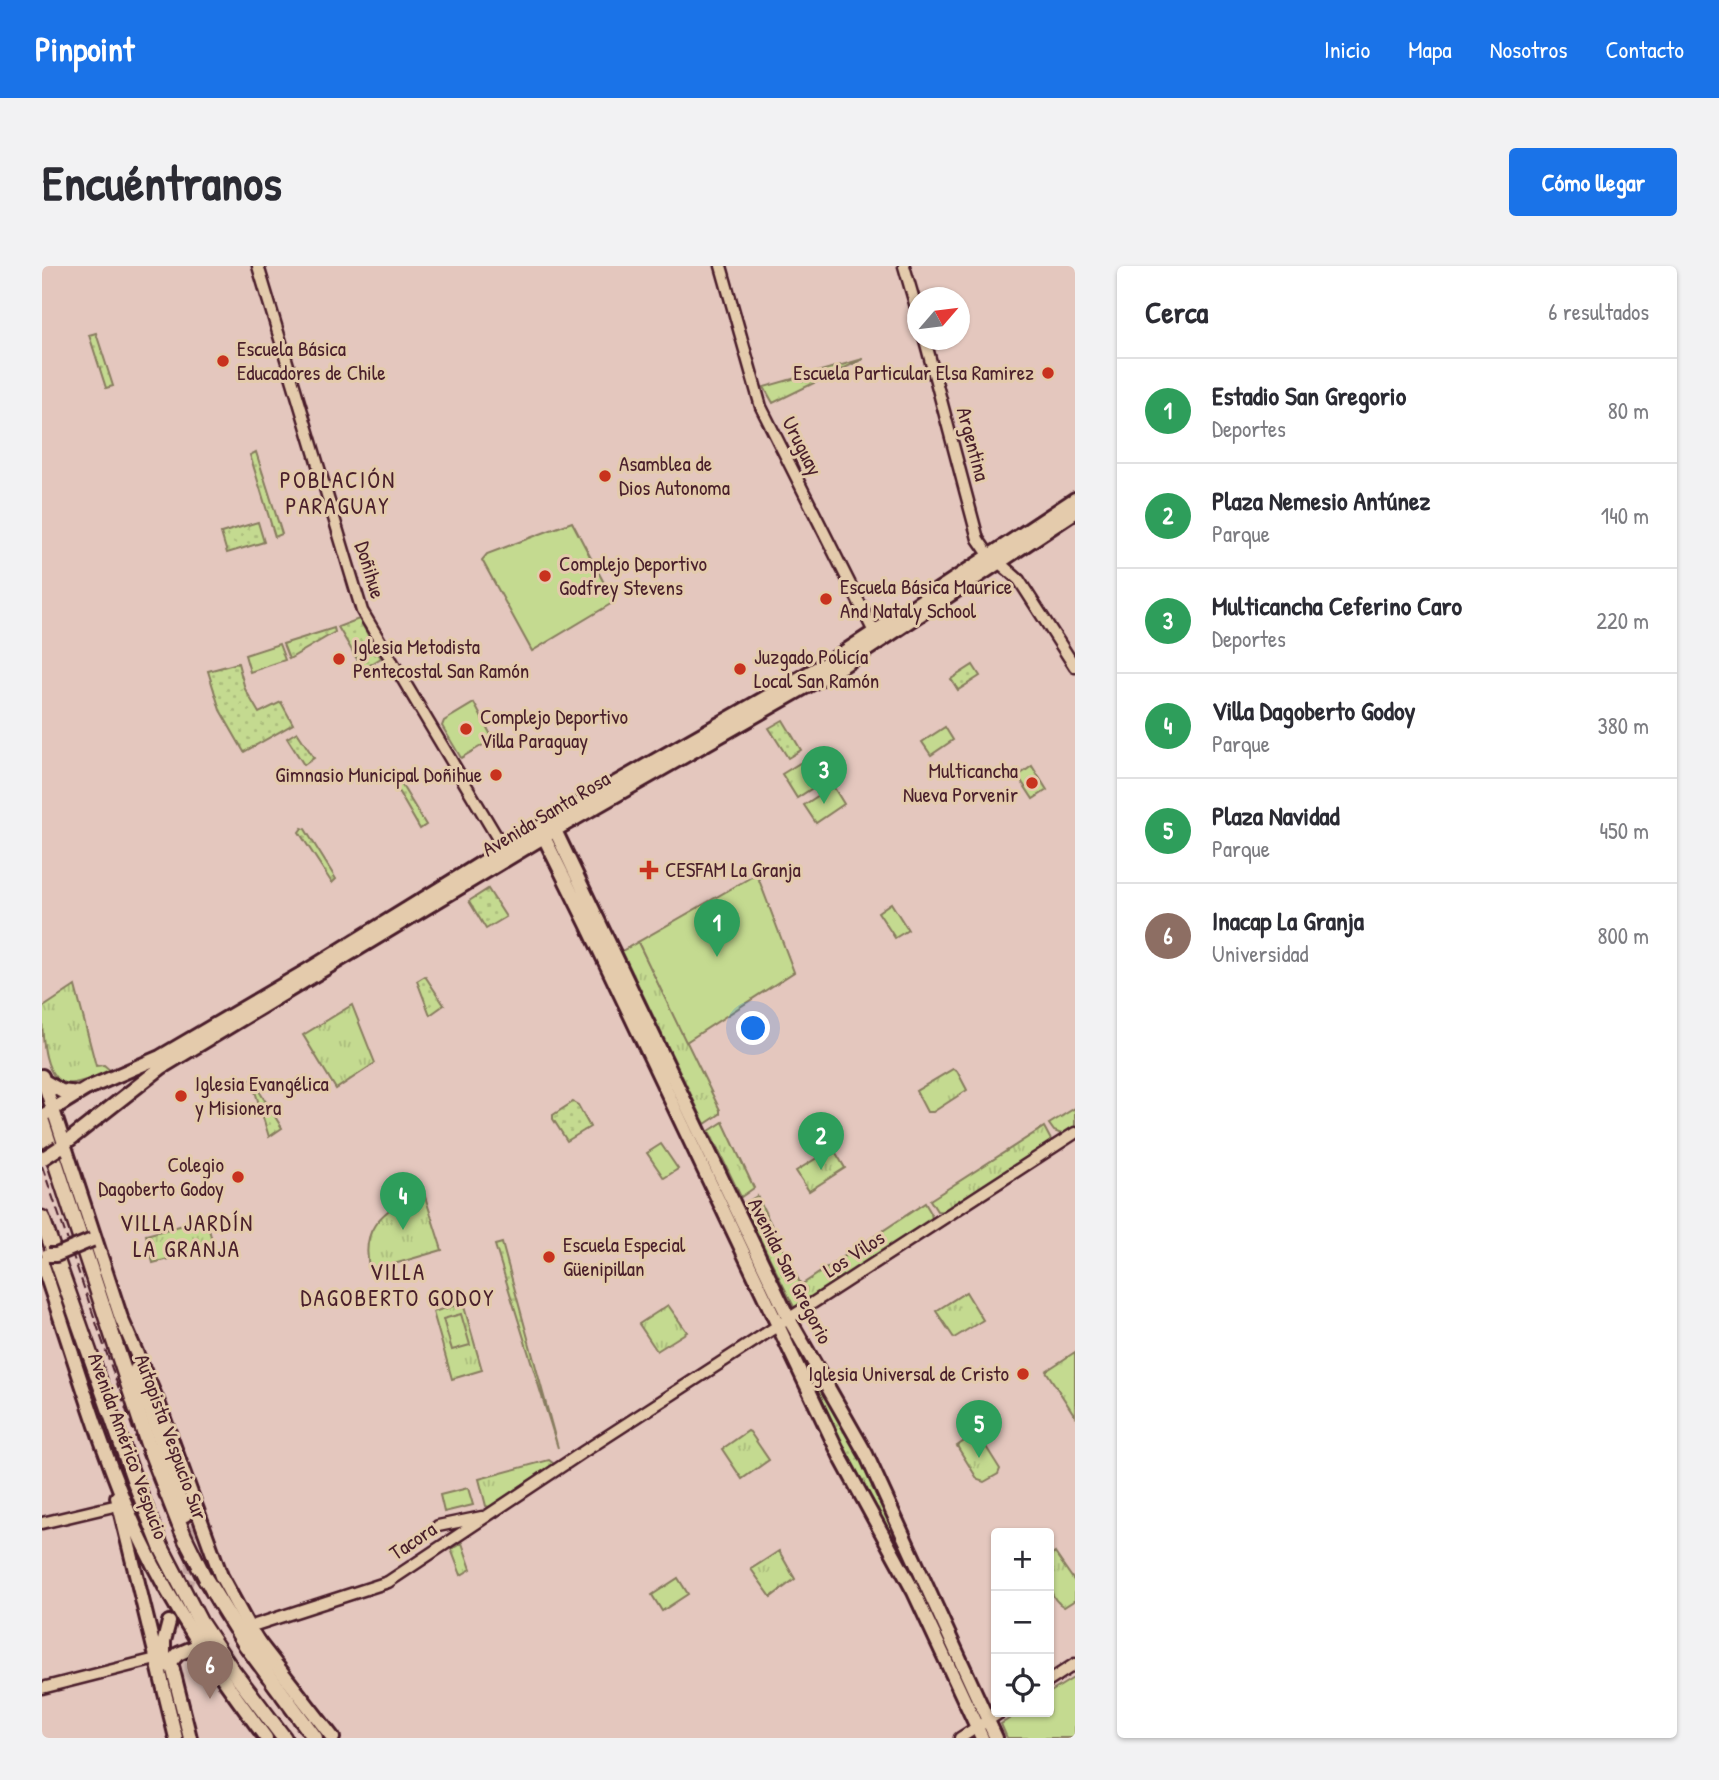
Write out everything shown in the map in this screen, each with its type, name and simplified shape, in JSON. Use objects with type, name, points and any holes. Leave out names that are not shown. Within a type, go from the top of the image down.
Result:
[{"type":"highway","name":"Autopista Vespucio Sur","points":[[45,1115],[148,1444],[184,1536],[204,1577],[246,1645],[315,1738]]},
{"type":"highway","points":[[42,1219],[146,1512],[171,1569],[219,1651],[284,1738]]},
{"type":"highway","points":[[251,1631],[271,1665],[325,1738]]},
{"type":"main road","name":"Avenida Santa Rosa","points":[[1001,556],[1075,499]]},
{"type":"main road","name":"Avenida Santa Rosa","points":[[42,1159],[162,1067],[548,828],[874,640],[1001,556],[1075,512]]},
{"type":"main road","name":"Avenida San Gregorio","points":[[548,828],[784,1322],[842,1460],[914,1592],[982,1729],[996,1738]]},
{"type":"main road","name":"Avenida Santa Rosa","points":[[45,1115],[78,1093],[160,1057],[507,853]]},
{"type":"main road","points":[[43,1079],[61,1091],[78,1093]]},
{"type":"main road","name":"Avenida Américo Vespucio","points":[[43,1079],[45,1115],[62,1146],[121,1318],[159,1405],[221,1576],[251,1631],[333,1738]]},
{"type":"main road","points":[[44,1257],[56,1255],[93,1237]]},
{"type":"main road","name":"Avenida Américo Vespucio","points":[[44,1257],[110,1462],[144,1546],[199,1645],[266,1738]]},
{"type":"main road","points":[[121,1318],[185,1515]]},
{"type":"main road","name":"Avenida San Gregorio","points":[[784,1322],[866,1454],[982,1729]]},
{"type":"main road","points":[[110,1462],[118,1505],[176,1738]]},
{"type":"main road","points":[[169,1622],[163,1641],[163,1661],[182,1738]]},
{"type":"main road","points":[[190,1738],[172,1662],[178,1654],[199,1645]]},
{"type":"street","name":"Doñihue","points":[[258,266],[362,611],[507,853]]},
{"type":"street","name":"Uruguay","points":[[721,266],[758,399],[874,640]]},
{"type":"street","points":[[904,266],[910,287]]},
{"type":"street","name":"Argentina","points":[[928,350],[977,534],[983,547],[1001,556],[1075,667]]},
{"type":"street","name":"Los Vilos","points":[[583,1452],[1075,1133]]},
{"type":"street","name":"Tacora","points":[[251,1631],[385,1583],[583,1452]]},
{"type":"street","points":[[42,1523],[118,1505]]},
{"type":"street","points":[[438,1526],[486,1516]]},
{"type":"street","points":[[42,1688],[156,1659]]},
{"type":"street","points":[[1054,1678],[1075,1664]]},
{"type":"street","points":[[960,1738],[982,1729],[995,1717]]},
{"type":"green space","points":[[96,333],[113,386],[106,388],[89,335]]},
{"type":"green space","points":[[863,359],[773,403],[764,387]]},
{"type":"green space","points":[[256,452],[282,534],[275,537],[250,455]]},
{"type":"green space","points":[[258,522],[264,542],[227,553],[221,533]]},
{"type":"green space","name":"Complejo Deportivo Godfrey Stevens","points":[[572,522],[614,602],[532,651],[482,560],[487,554]]},
{"type":"green space","points":[[359,619],[381,658],[363,669],[338,627]]},
{"type":"green space","points":[[334,628],[335,632],[289,659],[283,644]]},
{"type":"green space","points":[[279,644],[285,660],[250,672],[245,655]]},
{"type":"green space","points":[[238,663],[245,689],[259,713],[281,702],[293,724],[244,752],[220,710],[208,671]]},
{"type":"green space","points":[[973,665],[980,676],[958,690],[951,679]]},
{"type":"green space","name":"Complejo Deportivo Villa Paraguay","points":[[474,703],[493,739],[461,758],[442,726],[444,721]]},
{"type":"green space","points":[[783,720],[801,750],[788,758],[769,728]]},
{"type":"green space","points":[[945,727],[953,740],[931,755],[922,742]]},
{"type":"green space","points":[[297,732],[314,758],[304,765],[287,738]]},
{"type":"green space","points":[[816,753],[831,776],[797,798],[782,774]]},
{"type":"green space","name":"Multicancha Nueva Porvenir","points":[[1032,766],[1047,790],[1033,799],[1018,776]]},
{"type":"green space","points":[[395,774],[426,825],[420,829],[390,777]]},
{"type":"green space","points":[[833,786],[844,804],[816,823],[804,805]]},
{"type":"green space","points":[[302,828],[336,879],[332,883],[299,832]]},
{"type":"green space","points":[[755,875],[794,972],[686,1042],[638,942]]},
{"type":"green space","points":[[488,889],[506,917],[486,929],[469,901]]},
{"type":"green space","points":[[891,903],[908,930],[895,938],[878,912]]},
{"type":"green space","points":[[638,942],[720,1110],[720,1114],[705,1124],[622,951]]},
{"type":"green space","points":[[425,976],[444,1005],[430,1015],[417,981]]},
{"type":"green space","points":[[75,986],[96,1066],[104,1065],[111,1071],[74,1083],[63,1082],[55,1077],[50,1068],[42,1031],[42,1008]]},
{"type":"green space","points":[[352,1005],[375,1063],[336,1089],[303,1035]]},
{"type":"green space","points":[[953,1069],[957,1071],[967,1090],[933,1112],[927,1112],[916,1091]]},
{"type":"green space","points":[[251,1078],[282,1128],[269,1137]]},
{"type":"green space","points":[[573,1102],[578,1105],[590,1127],[567,1141],[553,1115]]},
{"type":"green space","points":[[1075,1108],[1075,1127],[1064,1135],[1054,1131],[1049,1124]]},
{"type":"green space","points":[[723,1122],[754,1188],[741,1197],[709,1131]]},
{"type":"green space","points":[[1044,1127],[1051,1140],[1049,1144],[945,1212],[937,1211],[930,1200]]},
{"type":"green space","points":[[661,1144],[678,1169],[664,1178],[647,1153]]},
{"type":"green space","points":[[833,1148],[845,1168],[809,1191],[796,1171]]},
{"type":"green space","name":"VILLA DAGOBERTO GODOY","points":[[422,1187],[442,1250],[370,1271],[368,1241],[378,1220]]},
{"type":"green space","points":[[757,1196],[801,1285],[925,1203],[932,1219],[795,1309],[743,1205]]},
{"type":"green space","points":[[206,1219],[214,1247],[153,1263],[146,1235]]},
{"type":"green space","points":[[502,1243],[558,1448],[495,1245]]},
{"type":"green space","points":[[966,1292],[983,1320],[954,1338],[936,1311]]},
{"type":"green space","points":[[463,1303],[482,1370],[452,1379],[433,1312]]},
{"type":"green space","points":[[668,1305],[687,1332],[657,1351],[639,1324]]},
{"type":"green space","points":[[461,1314],[470,1345],[452,1350],[443,1319]]},
{"type":"green space","points":[[786,1328],[859,1453],[915,1573],[911,1576],[866,1496]]},
{"type":"green space","points":[[1075,1352],[1075,1416],[1046,1371]]},
{"type":"green space","points":[[748,1431],[769,1460],[742,1479],[722,1449]]},
{"type":"green space","points":[[978,1434],[1000,1469],[998,1474],[984,1482],[978,1480],[957,1446]]},
{"type":"green space","points":[[549,1460],[554,1464],[489,1507],[486,1506],[479,1479]]},
{"type":"green space","points":[[468,1488],[473,1505],[444,1512],[440,1495]]},
{"type":"green space","points":[[462,1543],[471,1569],[461,1575],[451,1549]]},
{"type":"green space","points":[[779,1551],[795,1579],[771,1597],[751,1569]]},
{"type":"green space","points":[[1054,1554],[1075,1582],[1075,1600],[1064,1607],[1054,1597]]},
{"type":"green space","points":[[678,1578],[688,1594],[662,1611],[652,1595]]},
{"type":"green space","points":[[1075,1677],[1075,1738],[1007,1738],[1001,1724],[1012,1717],[1054,1717],[1054,1690]]},
{"type":"tunnel","points":[[169,1622],[183,1594],[192,1559],[185,1515]]},
{"type":"railway","points":[[42,1166],[140,1450],[171,1527],[217,1616],[304,1738]]},
{"type":"place","name":"Escuela Básica Educadores de Chile","points":[[223,361]]},
{"type":"place","name":"Escuela Particular Elsa Ramirez","points":[[1048,373]]},
{"type":"place","name":"Asamblea de Dios Autonoma","points":[[605,476]]},
{"type":"place","name":"Complejo Deportivo Godfrey Stevens","points":[[545,576]]},
{"type":"place","name":"Escuela Básica Maurice And Nataly School","points":[[826,599]]},
{"type":"place","name":"Iglesia Metodista Pentecostal San Ramón","points":[[339,659]]},
{"type":"place","name":"Juzgado Policía Local San Ramón","points":[[740,669]]},
{"type":"place","name":"Complejo Deportivo Villa Paraguay","points":[[466,729]]},
{"type":"place","name":"Gimnasio Municipal Doñihue","points":[[496,775]]},
{"type":"place","name":"Multicancha Nueva Porvenir","points":[[1032,783]]},
{"type":"place","name":"Multicancha Ceferino Caro","points":[[824,804]]},
{"type":"place","name":"CESFAM La Granja","points":[[649,870]]},
{"type":"place","name":"Estadio San Gregorio","points":[[717,957]]},
{"type":"place","name":"Iglesia Evangélica y Misionera","points":[[181,1096]]},
{"type":"place","name":"Plaza Nemesio Antúnez","points":[[821,1170]]},
{"type":"place","name":"Colegio Dagoberto Godoy","points":[[238,1177]]},
{"type":"place","name":"Villa Dagoberto Godoy","points":[[403,1230]]},
{"type":"place","name":"Escuela Especial Güenipillan","points":[[549,1257]]},
{"type":"place","name":"Iglesia Universal de Cristo","points":[[1023,1374]]},
{"type":"place","name":"Plaza Navidad","points":[[979,1458]]},
{"type":"place","name":"Inacap La Granja","points":[[210,1699]]},
{"type":"district","name":"POBLACIÓN PARAGUAY","points":[[338,493]]},
{"type":"district","name":"VILLA JARDÍN LA GRANJA","points":[[187,1236]]},
{"type":"district","name":"VILLA DAGOBERTO GODOY","points":[[398,1285]]}]
